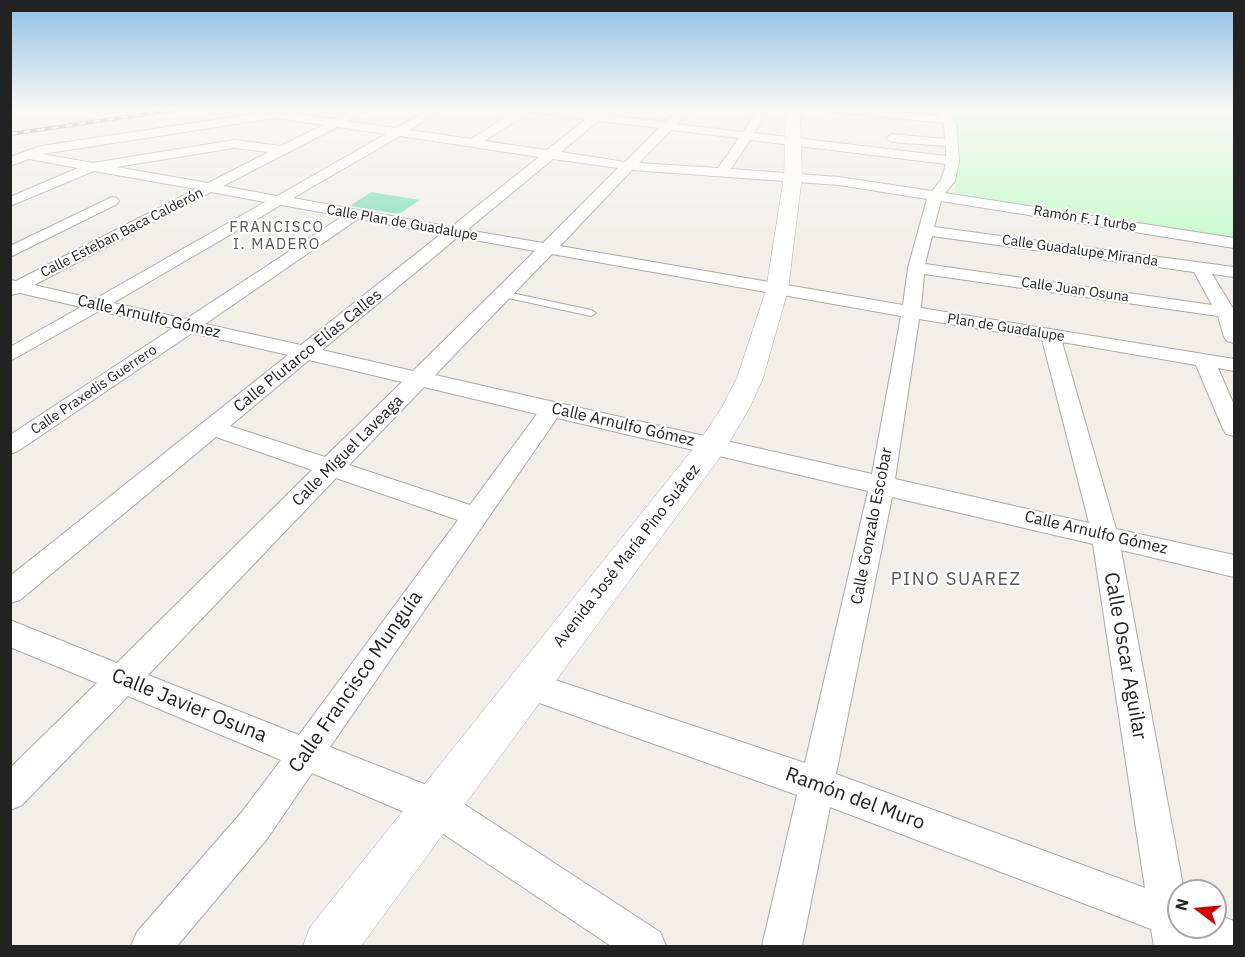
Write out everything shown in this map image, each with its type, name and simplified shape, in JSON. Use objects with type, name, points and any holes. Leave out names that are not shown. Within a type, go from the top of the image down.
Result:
[{"type":"street","points":[[10,162],[31,154]]},
{"type":"street","points":[[10,202],[92,167],[174,154]]},
{"type":"street","name":"Calle Esteban Baca Calderón","points":[[13,288],[276,154]]},
{"type":"street","points":[[10,355],[361,154]]},
{"type":"street","name":"Ramón F. I turbe","points":[[551,154],[629,166],[839,180],[1234,243]]},
{"type":"street","name":"Calle Plutarco Elías Calles","points":[[10,592],[551,154]]},
{"type":"street","name":"Calle Miguel Laveaga","points":[[10,792],[641,154]]},
{"type":"street","points":[[722,173],[735,154]]},
{"type":"street","name":"Avenida José María Pino Suárez","points":[[329,946],[712,446],[736,407],[750,378],[777,290],[794,176],[794,154]]},
{"type":"street","points":[[894,154],[952,161]]},
{"type":"street","name":"Calle Gonzalo Escobar","points":[[782,946],[882,484],[911,313],[916,268],[935,196],[948,181],[952,154]]},
{"type":"street","name":"Calle Plan de Guadalupe","points":[[27,155],[777,290]]},
{"type":"street","points":[[10,252],[112,201]]},
{"type":"street","name":"Calle Praxedis Guerrero","points":[[10,446],[356,214]]},
{"type":"street","name":"Calle Guadalupe Miranda","points":[[926,231],[1234,272]]},
{"type":"street","points":[[1200,267],[1230,312],[1234,337]]},
{"type":"street","name":"Calle Juan Osuna","points":[[916,268],[1230,312]]},
{"type":"street","name":"Calle Arnulfo Gómez","points":[[13,288],[98,305],[1234,566]]},
{"type":"street","name":"Plan de Guadalupe","points":[[777,290],[1234,365]]},
{"type":"street","name":"Calle Oscar Aguilar","points":[[1050,335],[1105,535],[1171,879]]},
{"type":"street","points":[[1204,360],[1234,429]]},
{"type":"street","name":"Calle Francisco Munguía","points":[[151,946],[254,826],[552,409]]},
{"type":"street","points":[[212,428],[475,516]]},
{"type":"street","name":"Calle Javier Osuna","points":[[10,633],[434,806],[646,946]]},
{"type":"street","name":"Ramón del Muro","points":[[528,685],[818,785],[1167,922]]},
{"type":"lane","points":[[502,294],[591,312]]},
{"type":"green space","points":[[955,154],[1234,154],[1234,241],[955,193]]},
{"type":"green space","points":[[371,192],[420,200],[399,214],[350,206]]},
{"type":"district","name":"FRANCISCO I. MADERO","points":[[277,236]]},
{"type":"district","name":"PINO SUAREZ","points":[[956,580]]}]
